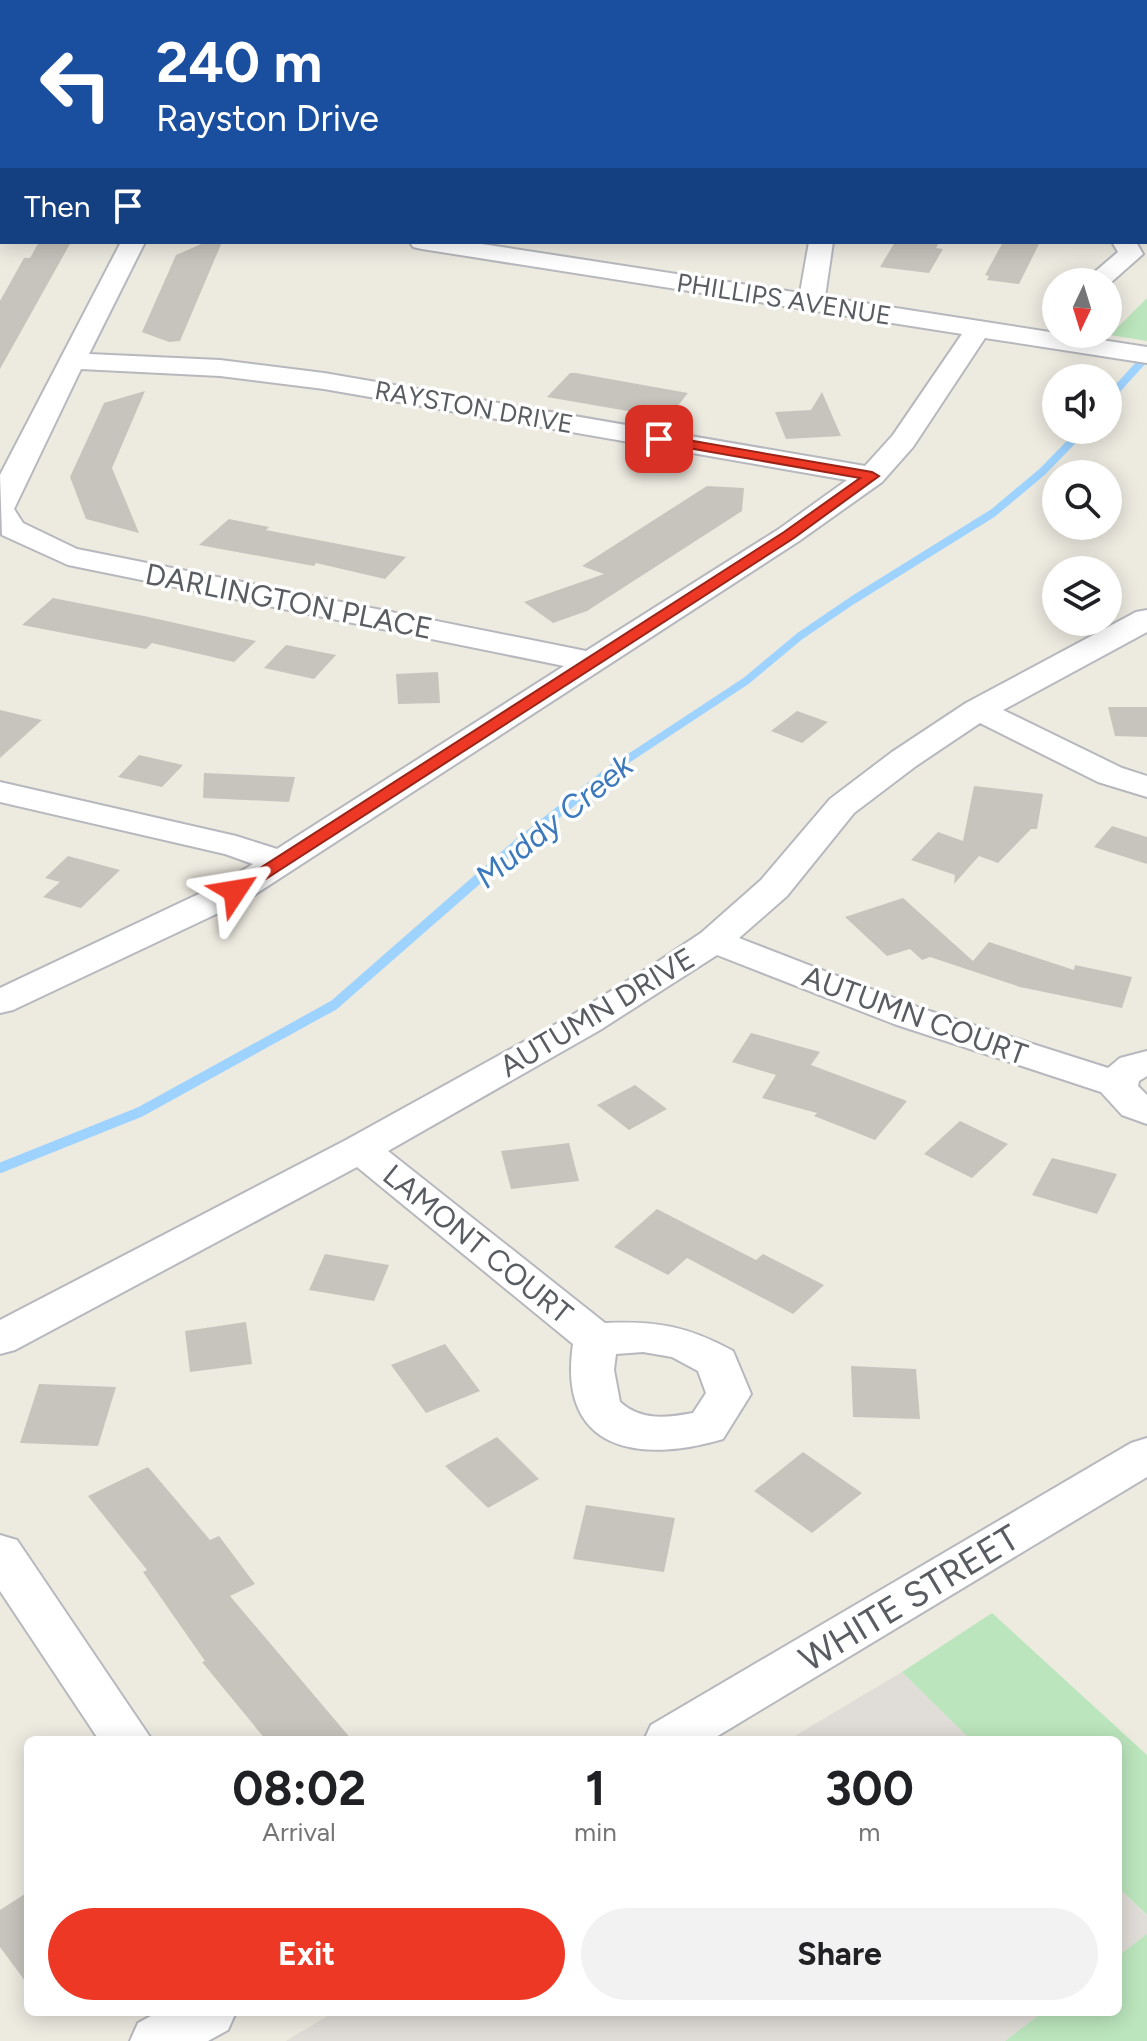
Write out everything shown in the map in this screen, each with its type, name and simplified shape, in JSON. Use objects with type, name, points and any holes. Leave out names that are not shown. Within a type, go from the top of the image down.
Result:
[{"type":"street","points":[[0,510],[20,461],[132,244]]},
{"type":"street","name":"PHILLIPS AVENUE","points":[[442,244],[1147,355]]},
{"type":"street","points":[[811,303],[821,244]]},
{"type":"street","points":[[1114,268],[1131,254],[1125,244]]},
{"type":"street","points":[[1029,337],[1042,326]]},
{"type":"street","points":[[0,1002],[235,891],[789,535],[872,476],[903,441],[978,329]]},
{"type":"street","name":"RAYSTON DRIVE","points":[[74,361],[220,368],[324,381],[872,476]]},
{"type":"street","name":"DARLINGTON PLACE","points":[[0,510],[12,529],[68,556],[592,662]]},
{"type":"street","name":"AUTUMN DRIVE","points":[[0,1339],[360,1149],[587,1022],[714,941],[774,888],[842,806],[904,759],[978,710],[1147,619]]},
{"type":"street","points":[[978,710],[1110,775],[1147,787]]},
{"type":"street","points":[[0,792],[236,846],[280,862]]},
{"type":"street","name":"AUTUMN COURT","points":[[714,941],[907,1016],[1132,1074],[1127,1101],[1147,1111]]},
{"type":"street","name":"LAMONT COURT","points":[[360,1149],[596,1339]]},
{"type":"street","name":"WHITE STREET","points":[[676,1736],[1147,1455]]},
{"type":"street","points":[[0,1553],[124,1736]]},
{"type":"street","points":[[158,2041],[201,2016]]},
{"type":"shaded area","points":[[902,1672],[967,1736],[795,1736]]},
{"type":"shaded area","points":[[1122,1891],[1147,1916],[1147,1934],[1122,1953]]},
{"type":"shaded area","points":[[327,2016],[1038,2016],[1005,2041],[286,2041]]},
{"type":"green space","points":[[1147,298],[1147,341],[1122,337],[1122,323]]},
{"type":"green space","points":[[992,1613],[1147,1755],[1147,1915],[1122,1891],[1122,1736],[967,1736],[902,1672]]},
{"type":"green space","points":[[1147,1934],[1147,2041],[1005,2041],[1038,2016],[1122,2016],[1122,1953]]},
{"type":"building","points":[[38,244],[70,244],[0,369],[0,301],[24,258],[30,258]]},
{"type":"building","points":[[201,244],[221,244],[180,341],[169,342],[142,332],[176,255]]},
{"type":"building","points":[[894,244],[938,244],[936,248],[943,249],[929,273],[880,267]]},
{"type":"building","points":[[1002,244],[1039,244],[1019,284],[987,280],[989,276],[985,275]]},
{"type":"building","points":[[570,373],[688,393],[668,418],[547,397]]},
{"type":"building","points":[[145,391],[112,468],[139,533],[86,519],[70,477],[104,403]]},
{"type":"building","points":[[822,392],[841,436],[786,439],[775,412],[811,410]]},
{"type":"building","points":[[707,486],[744,488],[742,511],[587,611],[553,623],[524,602],[604,574],[582,566]]},
{"type":"building","points":[[229,519],[269,527],[266,530],[406,557],[385,579],[316,563],[314,566],[199,545]]},
{"type":"building","points":[[53,598],[256,641],[234,662],[152,643],[146,649],[22,625]]},
{"type":"building","points":[[286,645],[336,655],[314,679],[264,668]]},
{"type":"building","points":[[438,672],[440,703],[398,704],[396,674]]},
{"type":"building","points":[[1108,707],[1147,707],[1147,737],[1115,736]]},
{"type":"building","points":[[0,710],[42,720],[0,758]]},
{"type":"building","points":[[797,711],[828,722],[802,743],[771,731]]},
{"type":"building","points":[[139,755],[183,765],[162,787],[118,777]]},
{"type":"building","points":[[204,773],[295,777],[289,802],[203,798]]},
{"type":"building","points":[[974,786],[1043,794],[1037,829],[1031,829],[998,863],[979,856],[954,884],[955,875],[911,860],[938,832],[963,841]]},
{"type":"building","points":[[1112,826],[1147,837],[1147,864],[1094,847]]},
{"type":"building","points":[[68,856],[120,870],[81,908],[43,897],[60,882],[45,878]]},
{"type":"building","points":[[903,898],[973,961],[989,942],[1074,970],[1075,965],[1132,977],[1122,1008],[1020,987],[930,957],[922,960],[910,949],[887,956],[845,917]]},
{"type":"building","points":[[751,1033],[820,1052],[811,1065],[907,1101],[875,1140],[814,1116],[817,1113],[762,1098],[776,1075],[732,1062]]},
{"type":"building","points":[[635,1085],[667,1109],[629,1130],[597,1105]]},
{"type":"building","points":[[960,1121],[1008,1144],[972,1178],[924,1154]]},
{"type":"building","points":[[569,1143],[579,1181],[511,1189],[501,1151]]},
{"type":"building","points":[[1052,1158],[1117,1174],[1097,1214],[1032,1195]]},
{"type":"building","points":[[657,1209],[756,1260],[763,1254],[824,1285],[793,1314],[687,1258],[668,1275],[614,1247]]},
{"type":"building","points":[[325,1254],[389,1265],[374,1301],[309,1290]]},
{"type":"building","points":[[246,1322],[252,1364],[190,1372],[185,1331]]},
{"type":"building","points":[[445,1344],[480,1391],[426,1413],[391,1365]]},
{"type":"building","points":[[851,1366],[916,1369],[920,1419],[853,1417]]},
{"type":"building","points":[[39,1384],[116,1387],[98,1446],[20,1443]]},
{"type":"building","points":[[497,1437],[539,1479],[488,1508],[445,1466]]},
{"type":"building","points":[[803,1452],[862,1493],[812,1533],[754,1491]]},
{"type":"building","points":[[148,1467],[210,1540],[219,1536],[255,1584],[230,1596],[349,1736],[263,1736],[202,1662],[205,1661],[143,1572],[147,1570],[88,1496]]},
{"type":"building","points":[[586,1505],[675,1518],[664,1572],[573,1559]]},
{"type":"building","points":[[24,1895],[24,1980],[0,1947],[0,1910]]},
{"type":"waterway","name":"Muddy Creek","points":[[1122,384],[1147,356]]},
{"type":"waterway","name":"Muddy Creek","points":[[617,766],[746,681],[800,636],[853,600],[993,513],[1042,472],[1069,444]]},
{"type":"waterway","name":"Muddy Creek","points":[[0,1168],[140,1112],[334,1005],[518,844],[617,766]]},
{"type":"route","points":[[235,891],[789,535],[872,476],[659,439]]}]
